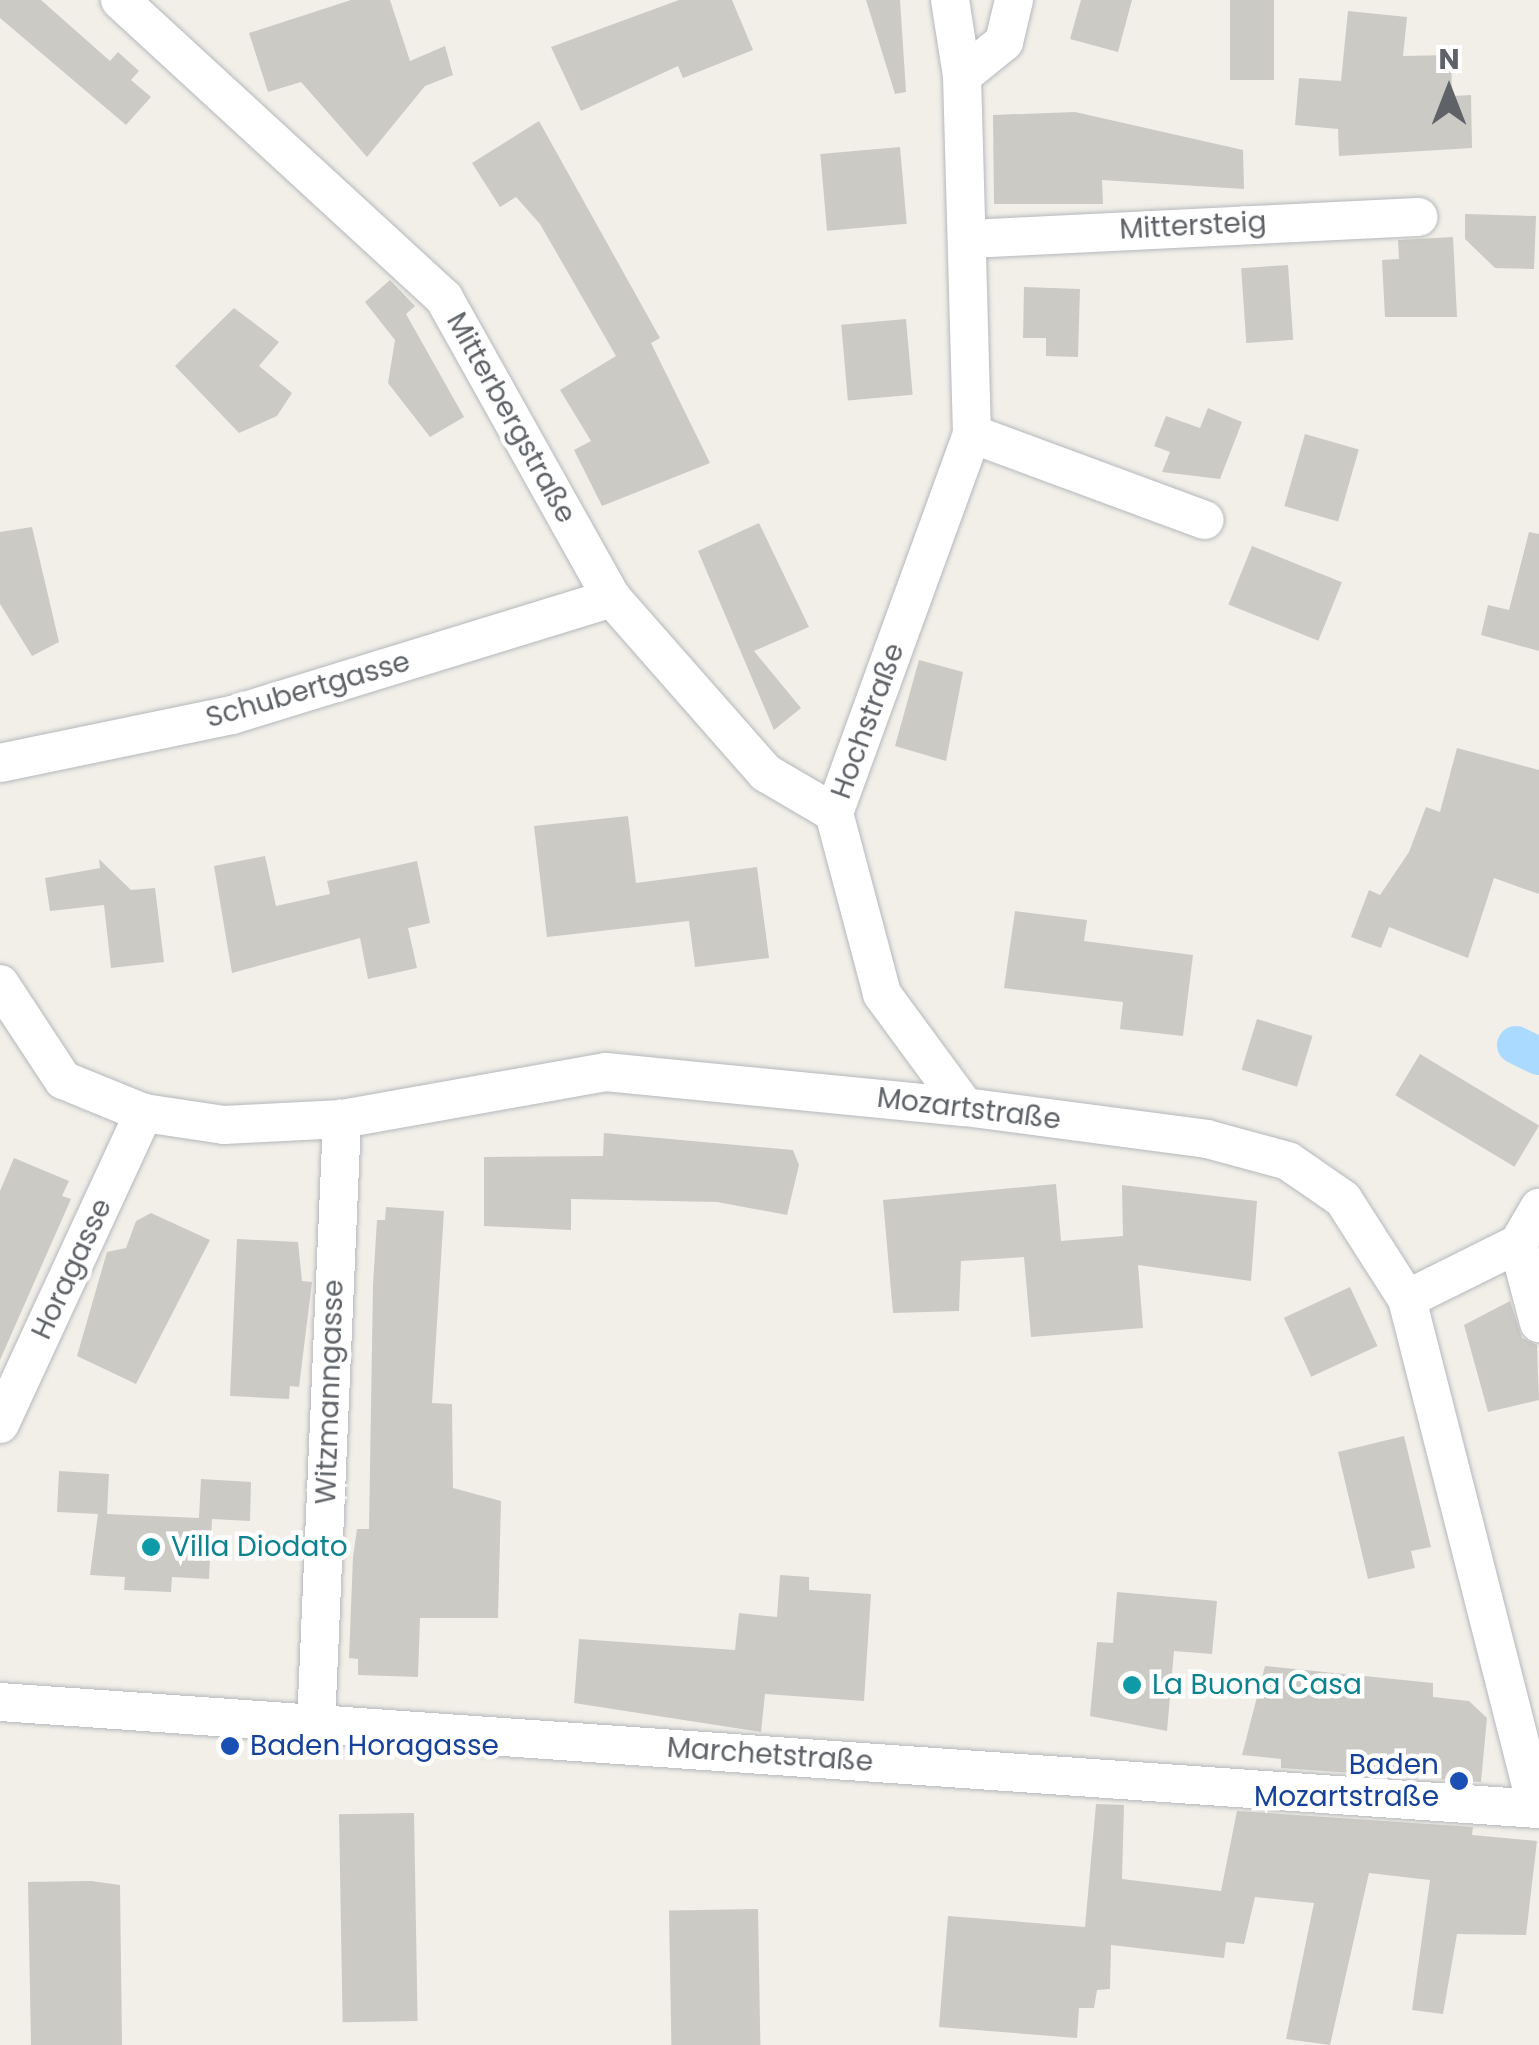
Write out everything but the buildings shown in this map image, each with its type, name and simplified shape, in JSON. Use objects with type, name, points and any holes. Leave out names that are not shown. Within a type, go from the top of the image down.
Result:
[{"type":"street","name":"Mitterbergstraße","points":[[120,0],[444,298],[612,598],[766,774],[834,812]]},
{"type":"street","name":"Hochstraße","points":[[950,0],[962,76],[972,434],[834,812],[882,994],[965,1107]]},
{"type":"street","points":[[962,76],[1004,42],[1014,0]]},
{"type":"street","name":"Mittersteig","points":[[968,238],[1418,217]]},
{"type":"street","points":[[972,434],[1205,520]]},
{"type":"street","name":"Schubertgasse","points":[[0,763],[232,715],[612,598]]},
{"type":"street","name":"Mozartstraße","points":[[0,984],[64,1080],[144,1114],[224,1126],[342,1120],[606,1072],[965,1107],[1207,1139],[1288,1161],[1343,1199],[1407,1299],[1538,1809]]},
{"type":"street","name":"Horagasse","points":[[0,1424],[144,1114]]},
{"type":"street","name":"Witzmanngasse","points":[[316,1725],[342,1120]]},
{"type":"street","points":[[1407,1299],[1518,1244],[1539,1208]]},
{"type":"street","points":[[1518,1244],[1539,1323]]},
{"type":"street","name":"Marchetstraße","points":[[0,1702],[1538,1809]]},
{"type":"waterway","points":[[1516,1045],[1539,1056]]},
{"type":"place","name":"Villa Diodato","points":[[151,1547]]},
{"type":"place","name":"La Buona Casa","points":[[1132,1685]]},
{"type":"place","name":"Baden Horagasse","points":[[230,1746]]},
{"type":"place","name":"Baden Mozartstraße","points":[[1459,1781]]}]
